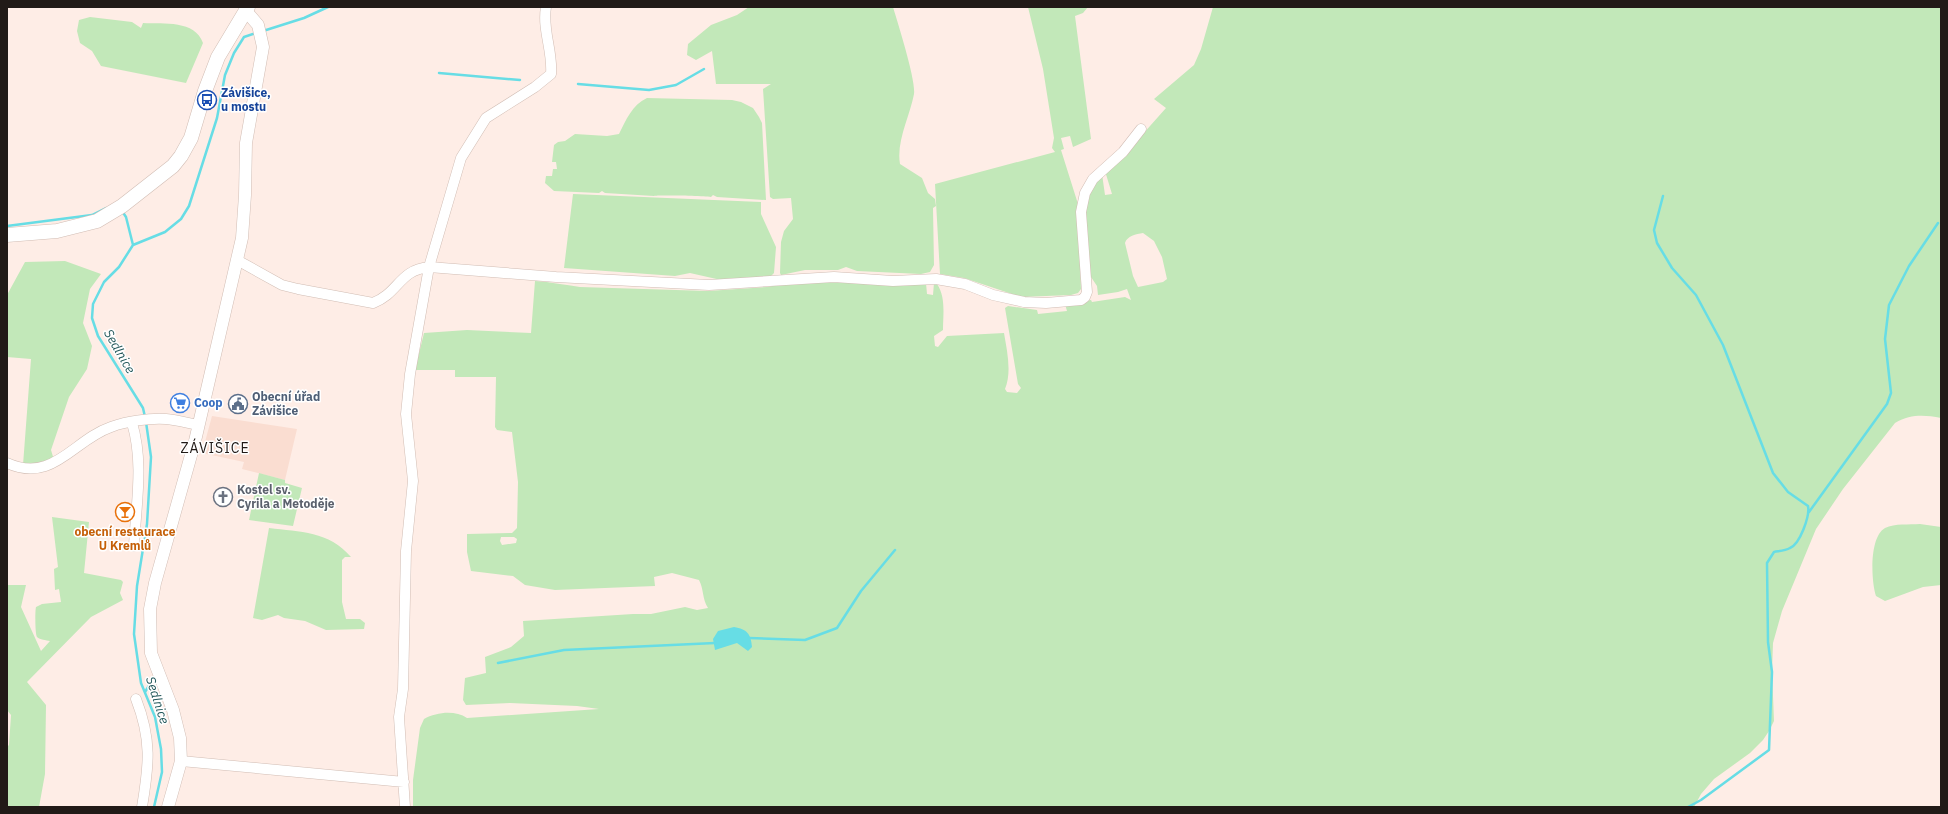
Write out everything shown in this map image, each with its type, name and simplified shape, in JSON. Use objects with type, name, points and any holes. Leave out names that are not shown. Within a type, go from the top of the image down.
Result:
[{"type":"main road","points":[[7,235],[56,231],[82,226],[103,218],[120,208],[168,171],[181,156],[191,138],[205,91],[218,57],[250,13]]},
{"type":"street","points":[[405,807],[399,717],[403,689],[406,551],[413,481],[406,414],[410,374],[429,267],[461,158],[486,118],[535,87],[551,74],[552,64],[544,25],[546,7]]},
{"type":"street","points":[[168,807],[182,761],[178,725],[151,654],[150,609],[157,575],[199,425],[215,348],[237,260],[245,210],[246,143],[262,58],[263,39],[250,13]]},
{"type":"street","points":[[237,260],[282,285],[373,303],[382,299],[393,290],[410,272],[429,267],[556,278],[708,285],[826,278],[893,281],[936,279],[965,284],[993,295],[1024,302],[1046,303],[1081,300],[1085,297],[1087,292],[1082,212],[1085,192],[1093,179],[1123,152],[1141,129]]},
{"type":"street","points":[[7,463],[28,470],[41,468],[56,462],[72,452],[96,433],[112,426],[156,419],[166,419],[199,425]]},
{"type":"street","points":[[134,546],[139,468],[135,422]]},
{"type":"street","points":[[136,699],[144,721],[149,753],[142,807]]},
{"type":"street","points":[[182,761],[404,782]]},
{"type":"shaded area","points":[[212,416],[297,429],[285,480],[242,469],[244,462],[202,453]]},
{"type":"green space","points":[[749,7],[893,7],[914,87],[914,94],[900,146],[900,164],[922,178],[928,193],[935,199],[936,206],[933,208],[934,265],[930,272],[921,274],[857,271],[846,267],[838,270],[805,270],[781,275],[781,242],[784,231],[793,219],[791,198],[773,199],[770,197],[763,89],[771,84],[716,84],[712,51],[696,60],[687,55],[688,44],[711,25],[737,15]]},
{"type":"green space","points":[[1028,7],[1088,7],[1083,13],[1075,16],[1091,139],[1073,147],[1070,136],[1061,138],[1064,149],[1061,150],[1078,204],[1081,289],[1078,293],[1071,295],[1021,297],[964,278],[940,274],[935,184],[1055,152],[1052,148],[1054,138],[1043,69]]},
{"type":"green space","points":[[1213,7],[1941,7],[1941,418],[1918,416],[1907,418],[1895,423],[1843,489],[1816,529],[1782,611],[1773,643],[1772,671],[1774,721],[1763,740],[1750,753],[1714,779],[1701,794],[1694,807],[413,807],[413,780],[420,728],[424,719],[440,713],[452,713],[462,715],[467,718],[599,709],[577,706],[510,703],[466,705],[463,700],[465,678],[486,673],[485,657],[511,647],[524,636],[523,621],[651,614],[685,607],[697,610],[708,608],[699,580],[672,573],[654,577],[655,586],[555,590],[525,585],[513,576],[471,571],[467,552],[467,534],[512,533],[517,528],[518,482],[512,432],[497,430],[495,427],[496,377],[455,377],[455,370],[415,370],[424,333],[467,330],[531,333],[535,281],[580,287],[708,291],[767,287],[793,282],[820,281],[926,283],[927,294],[933,295],[934,283],[937,284],[940,289],[943,300],[943,330],[934,336],[935,346],[938,347],[947,336],[1004,333],[1009,369],[1005,389],[1007,392],[1017,393],[1021,388],[1018,384],[1005,308],[1008,306],[1037,310],[1038,314],[1067,311],[1065,304],[1091,300],[1092,302],[1125,297],[1131,300],[1127,289],[1098,295],[1097,286],[1089,274],[1084,198],[1102,174],[1105,195],[1112,194],[1105,171],[1126,153],[1166,108],[1154,99],[1194,65],[1201,49]],"holes":[[[1143,233],[1154,241],[1162,257],[1167,279],[1163,282],[1138,287],[1133,276],[1125,243],[1130,237]],[[501,537],[514,537],[517,539],[516,543],[502,545],[500,541]]]},
{"type":"green space","points":[[90,17],[132,22],[141,28],[143,23],[169,24],[186,27],[193,30],[203,43],[186,83],[101,66],[92,51],[80,43],[77,31],[79,20]]},
{"type":"green space","points":[[647,98],[732,100],[741,102],[753,108],[762,123],[766,200],[717,197],[713,195],[711,197],[654,196],[605,193],[602,191],[599,193],[554,191],[545,183],[546,176],[552,176],[553,169],[557,169],[556,162],[552,162],[554,145],[558,142],[565,141],[575,134],[607,136],[619,134],[633,109]]},
{"type":"green space","points":[[573,194],[761,202],[761,214],[776,247],[774,273],[771,276],[721,280],[690,273],[675,276],[564,268]]},
{"type":"green space","points":[[65,261],[101,274],[90,289],[83,323],[92,346],[87,369],[69,397],[51,450],[54,460],[23,465],[31,359],[7,357],[7,295],[25,262]]},
{"type":"green space","points":[[259,473],[285,480],[285,483],[302,488],[293,526],[249,520]]},
{"type":"green space","points":[[52,517],[89,522],[84,573],[121,580],[123,582],[120,593],[123,600],[91,617],[27,682],[46,705],[45,774],[39,807],[7,807],[7,747],[9,745],[11,715],[7,710],[7,585],[26,585],[21,607],[41,651],[50,641],[37,637],[35,622],[36,607],[42,604],[61,602],[59,589],[55,590],[54,569],[58,567]]},
{"type":"green space","points":[[1920,524],[1941,527],[1941,585],[1923,587],[1885,601],[1876,596],[1874,589],[1872,570],[1876,540],[1880,533],[1889,526]]},
{"type":"green space","points":[[269,528],[303,532],[324,537],[342,548],[351,557],[345,557],[342,560],[342,602],[346,619],[360,619],[365,623],[364,629],[326,630],[305,621],[284,618],[278,615],[262,620],[253,618]]},
{"type":"water","points":[[734,627],[742,629],[748,633],[751,639],[752,647],[748,651],[737,643],[715,650],[713,639],[718,631]]},
{"type":"waterway","name":"Sedlnice","points":[[263,31],[304,18],[328,7]]},
{"type":"waterway","name":"Sedlnice","points":[[145,417],[143,408],[98,336],[92,318],[93,304],[104,282],[119,267],[133,245],[165,232],[181,219],[189,206],[217,118],[225,75],[234,53],[244,37],[256,33]]},
{"type":"waterway","points":[[578,84],[649,90],[676,85],[704,69]]},
{"type":"waterway","points":[[439,73],[520,80]]},
{"type":"waterway","points":[[1663,196],[1654,230],[1657,243],[1672,268],[1696,295],[1723,345],[1773,473],[1788,492],[1808,506],[1806,523],[1801,536],[1794,545],[1788,549],[1774,552],[1767,563],[1768,642],[1772,672],[1769,750],[1701,800],[1688,807]]},
{"type":"waterway","points":[[7,226],[92,215],[106,208]]},
{"type":"waterway","points":[[122,211],[126,217],[133,245]]},
{"type":"waterway","points":[[1809,512],[1887,404],[1891,393],[1885,339],[1889,305],[1909,266],[1938,223]]},
{"type":"waterway","name":"Sedlnice","points":[[146,422],[151,457],[147,524],[137,586],[134,634],[141,683],[155,717],[161,749],[162,772],[154,807]]},
{"type":"waterway","points":[[749,638],[805,640],[837,628],[861,591],[895,550]]},
{"type":"waterway","points":[[498,663],[564,650],[715,643]]},
{"type":"waterway","points":[[145,692],[150,684]]},
{"type":"place","name":"Závišice, u mostu","points":[[207,100]]},
{"type":"place","name":"Coop","points":[[180,403]]},
{"type":"place","name":"Obecní úřad Závišice","points":[[238,404]]},
{"type":"place","name":"Kostel sv. Cyrila a Metoděje","points":[[223,497]]},
{"type":"place","name":"obecní restaurace U Kremlů","points":[[125,512]]},
{"type":"district","name":"ZÁVIŠICE","points":[[215,448]]}]
